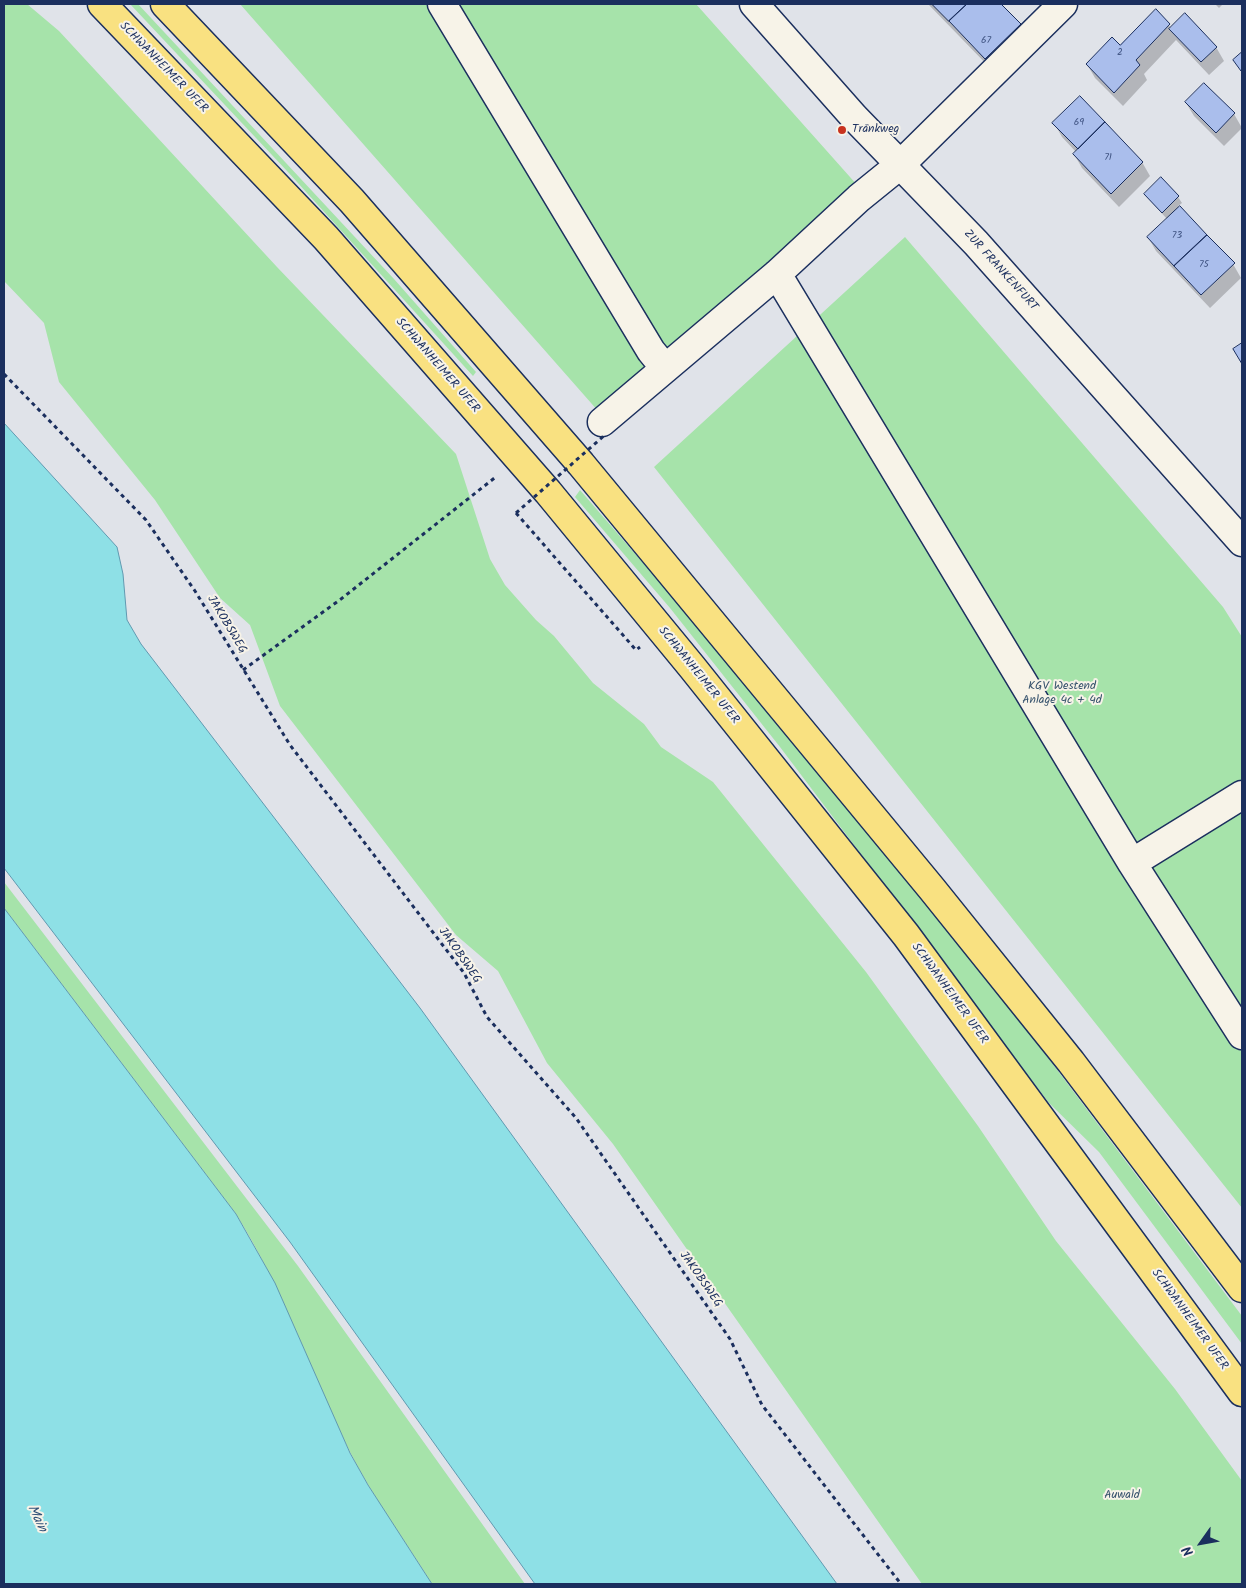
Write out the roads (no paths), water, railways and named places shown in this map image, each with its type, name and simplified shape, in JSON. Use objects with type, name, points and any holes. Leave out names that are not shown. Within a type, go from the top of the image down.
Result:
[{"type":"main road","name":"SCHWANHEIMER UFER","points":[[102,4],[332,246],[548,492],[692,667],[906,934],[1242,1392]]},
{"type":"main road","points":[[165,4],[352,202],[582,464],[1065,1055],[1242,1288]]},
{"type":"street","points":[[442,4],[651,351],[665,368]]},
{"type":"street","name":"ZUR FRANKENFURT","points":[[754,4],[854,117],[982,250],[1242,542]]},
{"type":"street","points":[[604,428],[665,368],[777,274],[859,198],[901,164],[1062,4]]},
{"type":"street","points":[[777,274],[1132,863],[1242,1036]]},
{"type":"street","points":[[1132,863],[1242,795]]},
{"type":"water","points":[[4,423],[117,547],[123,574],[127,620],[141,644],[420,1008],[837,1584],[535,1584],[290,1242],[4,868]]},
{"type":"water","name":"Main","points":[[4,908],[236,1214],[275,1283],[350,1453],[368,1485],[432,1584],[4,1584]]},
{"type":"place","name":"Tränkweg","points":[[842,130]]},
{"type":"park label","name":"KGV Westend Anlage 4c + 4d","points":[[1062,694]]},
{"type":"park label","name":"Auwald","points":[[1122,1496]]}]
